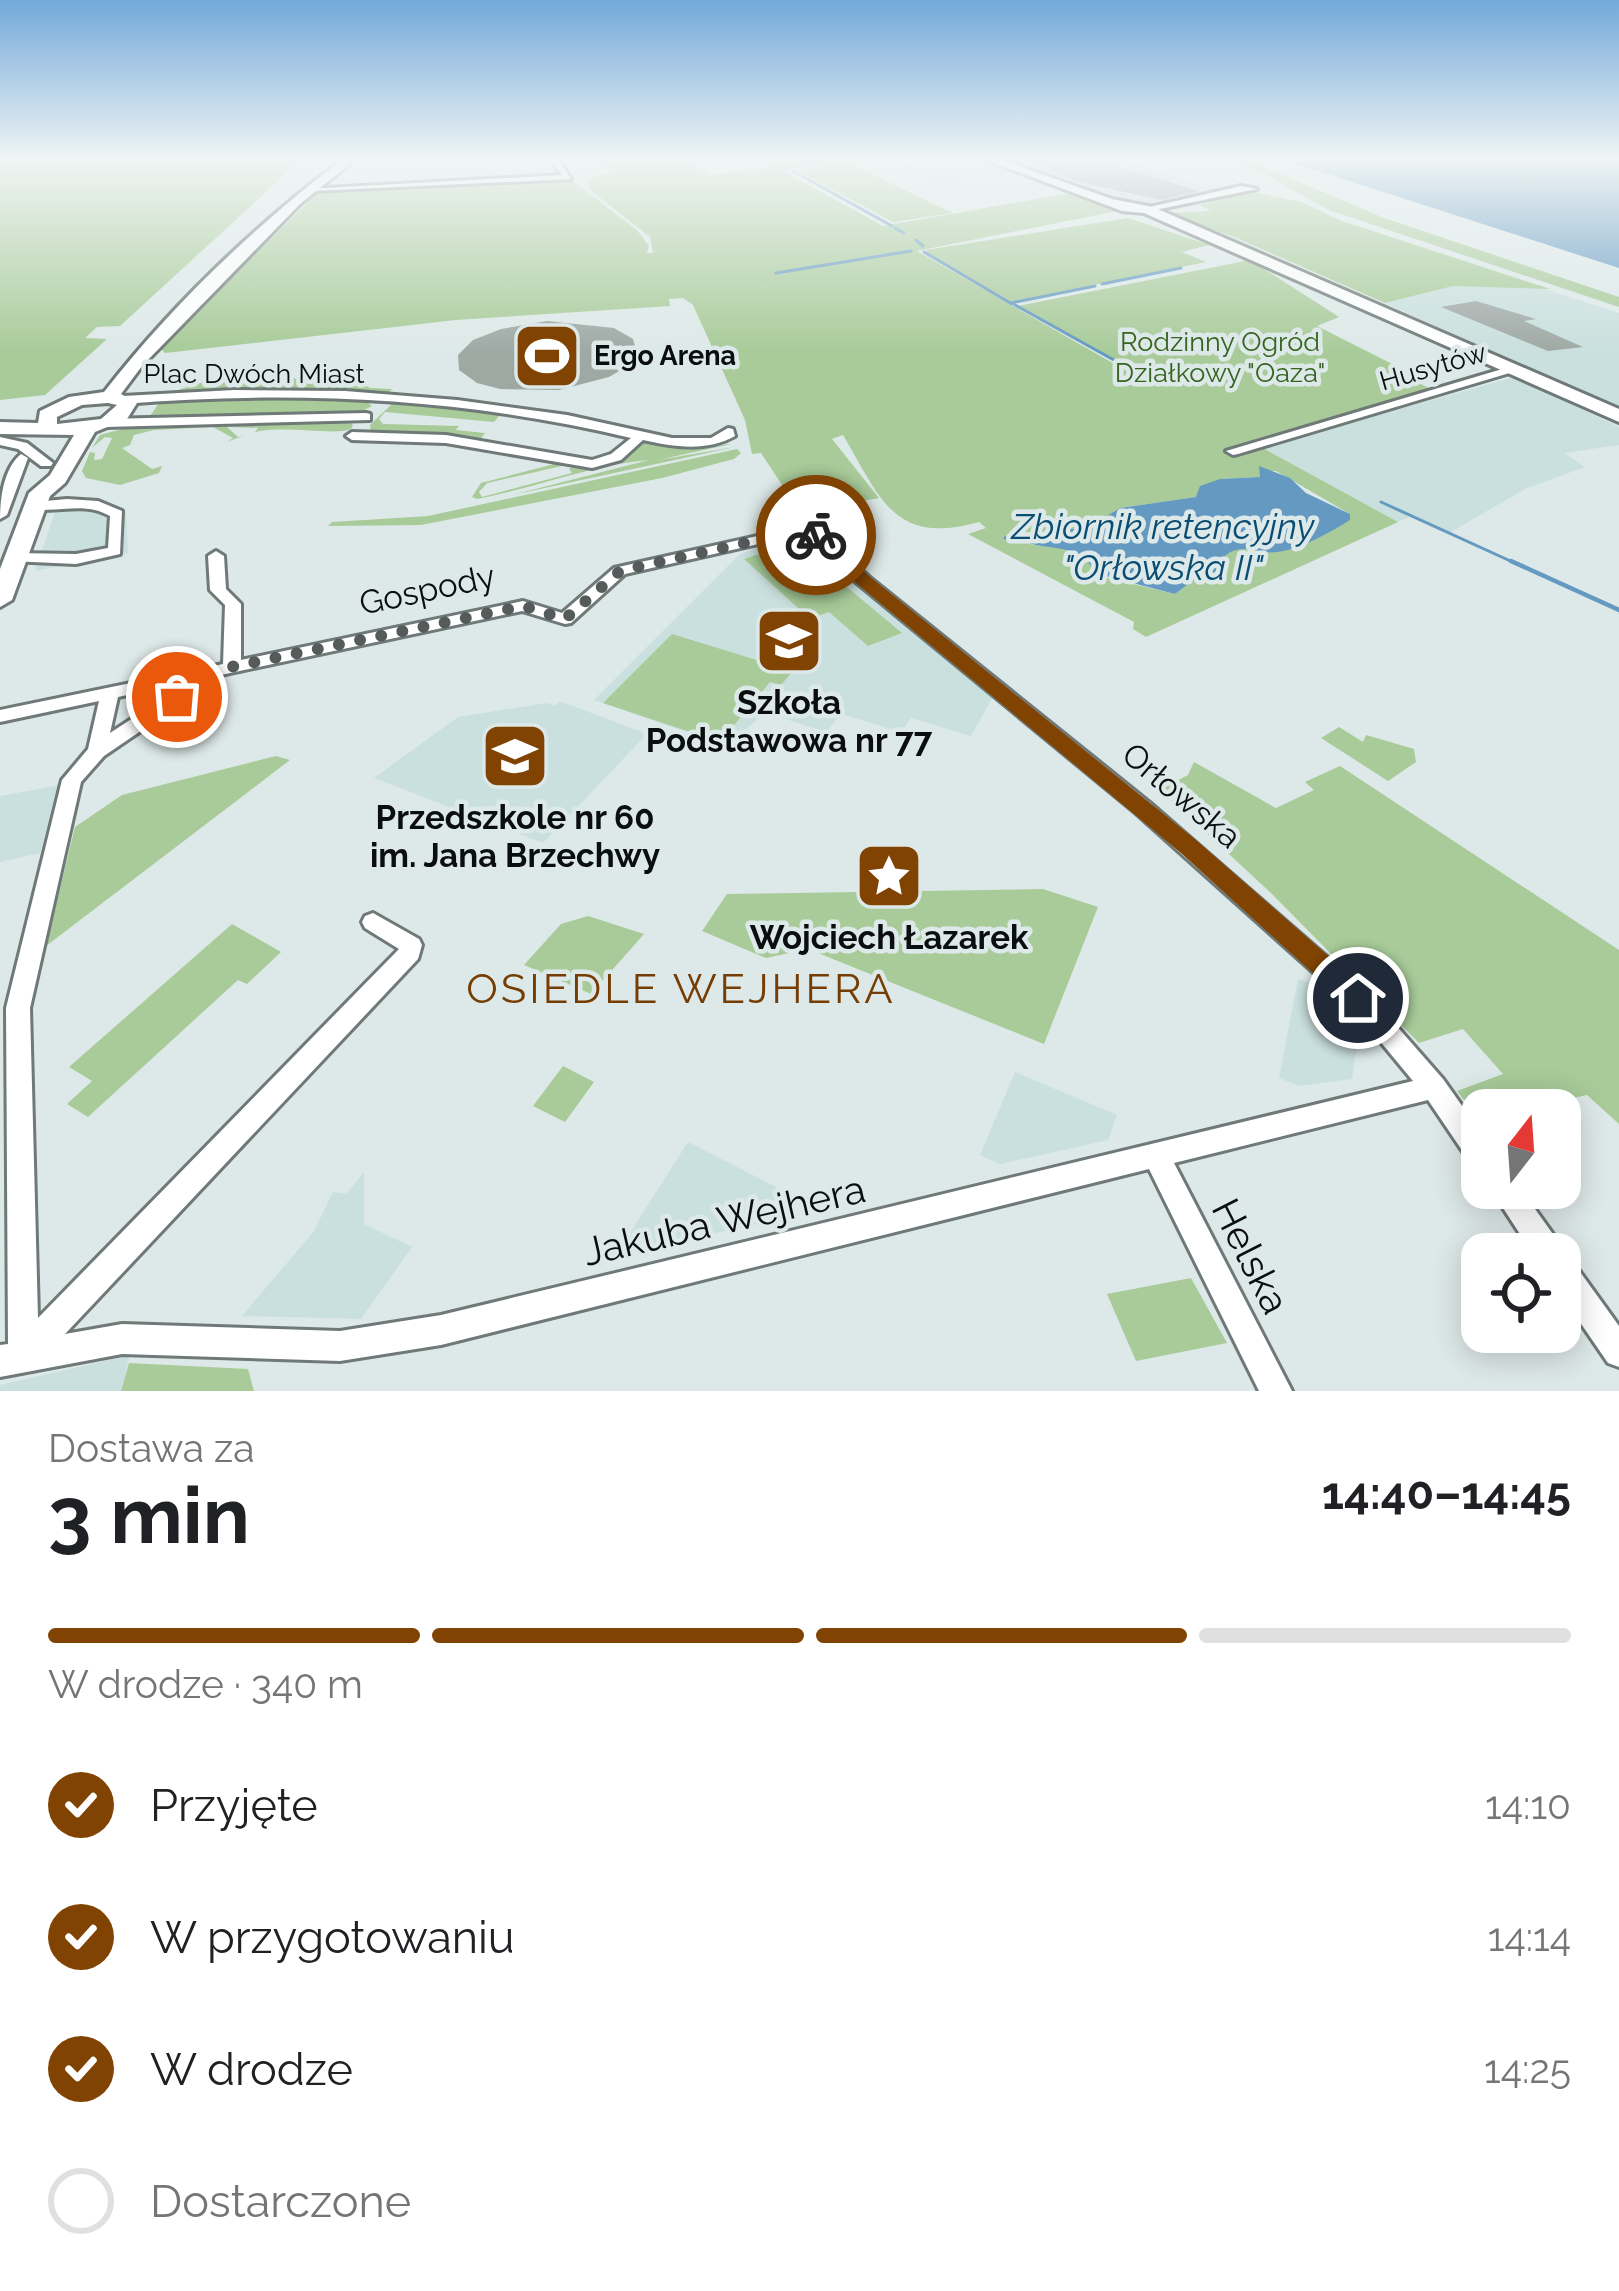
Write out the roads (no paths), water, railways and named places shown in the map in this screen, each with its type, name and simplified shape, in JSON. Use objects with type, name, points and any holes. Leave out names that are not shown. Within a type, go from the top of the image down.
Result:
[{"type":"street","points":[[107,398],[172,323],[276,224]]},
{"type":"street","points":[[1177,224],[1373,306],[1619,418]]},
{"type":"street","points":[[1479,354],[1619,418]]},
{"type":"street","name":"Husytów","points":[[1233,451],[1509,370]]},
{"type":"street","points":[[0,411],[107,398],[128,404],[125,413],[97,426],[0,428]]},
{"type":"street","name":"Plac Dwóch Miast","points":[[107,398],[385,398],[530,412],[692,444],[720,441],[728,432]]},
{"type":"street","name":"Plac Dwóch Miast","points":[[385,398],[352,436],[460,440],[592,464],[616,457],[643,434]]},
{"type":"street","points":[[54,428],[44,419],[60,406]]},
{"type":"street","name":"Plac Dwóch Miast","points":[[97,426],[366,417]]},
{"type":"street","points":[[34,505],[97,426]]},
{"type":"street","points":[[0,600],[34,505],[54,428]]},
{"type":"street","points":[[0,441],[22,446],[46,464]]},
{"type":"street","points":[[0,517],[6,486],[21,458]]},
{"type":"street","points":[[0,517],[34,505],[79,502],[110,508],[117,514],[115,551],[76,559],[15,558]]},
{"type":"street","name":"Orłowska","points":[[620,571],[798,531],[816,536],[1292,937],[1358,998],[1461,1126]]},
{"type":"street","points":[[216,556],[218,590],[233,604],[224,669]]},
{"type":"street","name":"Gospody","points":[[0,716],[523,606],[565,619],[620,571]]},
{"type":"street","name":"Gospody","points":[[12,1358],[20,985],[72,780],[98,751],[224,669]]},
{"type":"street","name":"Gospody","points":[[98,751],[110,694]]},
{"type":"street","points":[[12,1358],[410,952],[411,944],[374,922]]},
{"type":"street","name":"Jakuba Wejhera","points":[[12,1358],[122,1339],[340,1346],[441,1330],[1434,1088]]},
{"type":"street","name":"Helska","points":[[1156,1157],[1276,1391]]},
{"type":"street","points":[[1581,1298],[1619,1352]]},
{"type":"water","points":[[1482,224],[1619,224],[1619,268]]},
{"type":"water","name":"Zbiornik retencyjny \"Orłowska II\"","points":[[1259,466],[1290,478],[1306,493],[1350,514],[1350,520],[1286,551],[1235,550],[1222,559],[1225,568],[1195,579],[1175,594],[1094,573],[1072,551],[1019,539],[1046,539],[1059,529],[1084,529],[1120,508],[1196,497],[1200,486],[1220,479],[1260,477]]},
{"type":"waterway","points":[[888,224],[892,226]]},
{"type":"waterway","points":[[895,228],[904,233]]},
{"type":"waterway","points":[[916,240],[923,246]]},
{"type":"waterway","points":[[776,273],[911,251]]},
{"type":"waterway","points":[[924,252],[1012,304]]},
{"type":"waterway","points":[[1102,284],[1181,268]]},
{"type":"waterway","points":[[1011,303],[1095,286]]},
{"type":"waterway","points":[[1015,305],[1121,364]]},
{"type":"waterway","points":[[1381,502],[1517,564]]},
{"type":"waterway","points":[[1005,538],[1019,539]]},
{"type":"waterway","points":[[1511,561],[1619,610]]},
{"type":"place","name":"Ergo Arena","points":[[547,356]]},
{"type":"place","name":"Szkoła Podstawowa nr 77","points":[[789,641]]},
{"type":"place","name":"Przedszkole nr 60 im. Jana Brzechwy","points":[[515,756]]},
{"type":"place","name":"Wojciech Łazarek","points":[[889,876]]},
{"type":"district","name":"OSIEDLE WEJHERA","points":[[681,988]]},
{"type":"park label","name":"Rodzinny Ogród Działkowy \"Oaza\"","points":[[1220,358]]}]
